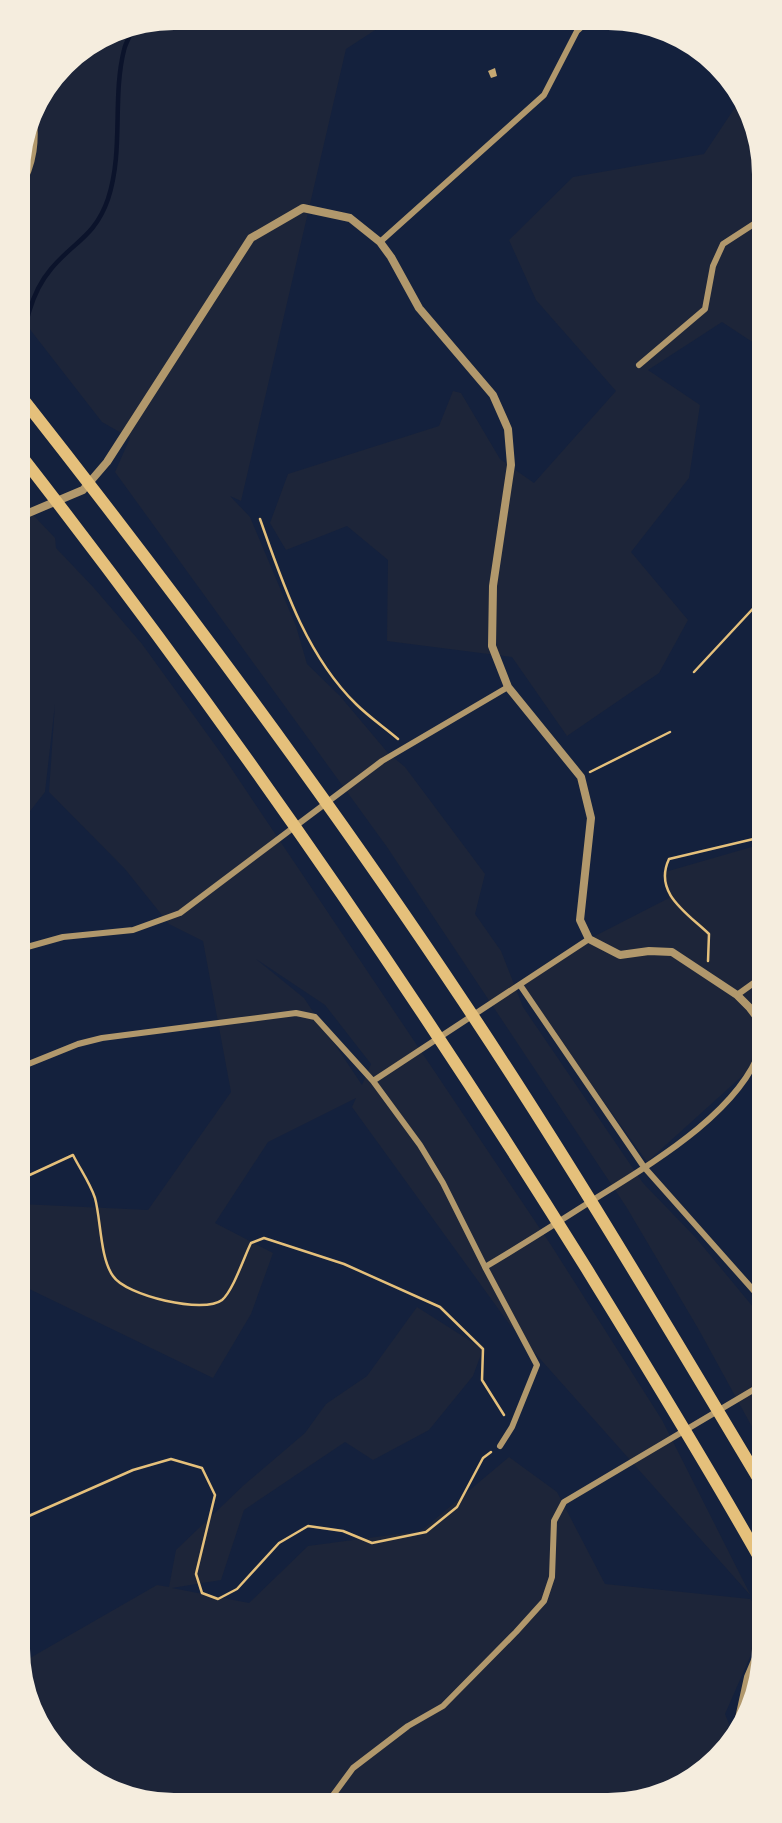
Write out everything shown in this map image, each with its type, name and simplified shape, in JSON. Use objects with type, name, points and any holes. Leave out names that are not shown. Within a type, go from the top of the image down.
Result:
[{"type":"highway","points":[[30,408],[106,505],[298,763],[464,1003],[658,1308],[752,1468]]},
{"type":"highway","points":[[30,467],[215,714],[425,1018],[527,1173],[752,1545]]},
{"type":"street","points":[[380,242],[544,95],[577,30]]},
{"type":"street","points":[[30,167],[36,134]]},
{"type":"street","points":[[30,512],[83,490],[107,461],[251,238],[303,208],[350,218],[380,242],[419,308],[493,395],[508,429],[511,465],[493,586],[492,646],[508,687],[580,777],[592,818],[580,920],[589,939],[620,955],[649,951],[672,952],[737,995],[752,1010]]},
{"type":"street","points":[[639,365],[705,309],[713,266],[723,244],[752,225]]},
{"type":"street","points":[[30,946],[63,937],[132,930],[180,913],[382,761],[508,687]]},
{"type":"street","points":[[373,1081],[589,939]]},
{"type":"street","points":[[737,995],[752,984]]},
{"type":"street","points":[[520,985],[644,1167],[752,1289]]},
{"type":"street","points":[[30,1064],[78,1044],[102,1038],[296,1013],[315,1017],[373,1081],[419,1145],[443,1183],[537,1364],[512,1427],[500,1446]]},
{"type":"street","points":[[485,1267],[644,1167],[715,1114],[752,1069]]},
{"type":"street","points":[[335,1793],[353,1768],[408,1726],[443,1706],[544,1601],[552,1577],[554,1521],[564,1502],[752,1390]]},
{"type":"street","points":[[744,1695],[750,1672]]},
{"type":"path","points":[[260,519],[292,609],[326,667],[355,703],[405,746]]},
{"type":"path","points":[[694,672],[752,610]]},
{"type":"path","points":[[580,777],[670,732]]},
{"type":"path","points":[[707,974],[709,934],[669,897],[664,880],[665,867],[669,859],[752,839]]},
{"type":"path","points":[[30,1175],[73,1155],[94,1196],[105,1254],[112,1275],[134,1292],[177,1303],[207,1306],[220,1302],[251,1243],[264,1238],[344,1264],[440,1307],[483,1349],[482,1380],[512,1427]]},
{"type":"path","points":[[30,1515],[133,1470],[171,1459],[202,1468],[215,1495],[196,1574],[202,1593],[218,1599],[237,1588],[279,1543],[308,1526],[343,1531],[372,1543],[426,1532],[457,1507],[483,1458],[500,1446]]},
{"type":"shaded area","points":[[165,30],[375,30],[346,49],[241,501],[230,496],[250,517],[296,626],[307,664],[340,696],[388,753],[405,767],[485,874],[475,914],[501,951],[523,1007],[643,1183],[696,1238],[752,1306],[752,1427],[627,1208],[387,847],[115,472],[130,438],[102,422],[30,329],[31,155],[41,119],[60,86],[79,66],[102,49],[128,37],[146,33]]},
{"type":"shaded area","points":[[735,107],[751,155],[752,342],[722,322],[648,370],[700,405],[689,478],[631,552],[688,620],[659,673],[567,736],[512,657],[387,641],[388,560],[347,526],[286,550],[270,523],[288,474],[439,426],[453,391],[461,393],[500,459],[534,483],[616,391],[536,300],[509,240],[573,177],[704,154]]},
{"type":"shaded area","points":[[30,512],[55,538],[56,548],[142,644],[223,756],[551,1245],[662,1420],[751,1596],[510,1325],[352,1107],[356,1098],[268,1142],[215,1223],[273,1253],[251,1314],[213,1378],[30,1289],[30,1204],[148,1210],[231,1092],[203,941],[169,924],[125,869],[49,792],[55,704],[45,792],[30,811]],"holes":[[[256,959],[325,1005],[371,1064],[362,1085],[304,998]]]},
{"type":"shaded area","points":[[752,847],[752,1066],[647,1162],[520,985],[589,939],[669,898],[665,872]]},
{"type":"shaded area","points":[[417,1307],[483,1349],[473,1376],[429,1430],[373,1460],[345,1442],[244,1510],[221,1580],[172,1588],[249,1603],[308,1546],[421,1531],[509,1457],[557,1492],[605,1584],[752,1601],[752,1652],[725,1714],[730,1726],[703,1757],[672,1778],[627,1792],[165,1793],[128,1786],[110,1778],[94,1769],[66,1744],[49,1721],[41,1704],[30,1658],[157,1585],[169,1587],[176,1550],[244,1485],[305,1433],[326,1404],[367,1376]]},
{"type":"building","points":[[495,68],[497,76],[491,78],[488,71]]},
{"type":"waterway","points":[[30,309],[43,280],[59,260],[90,231],[108,199],[116,162],[121,68],[130,37]]}]
